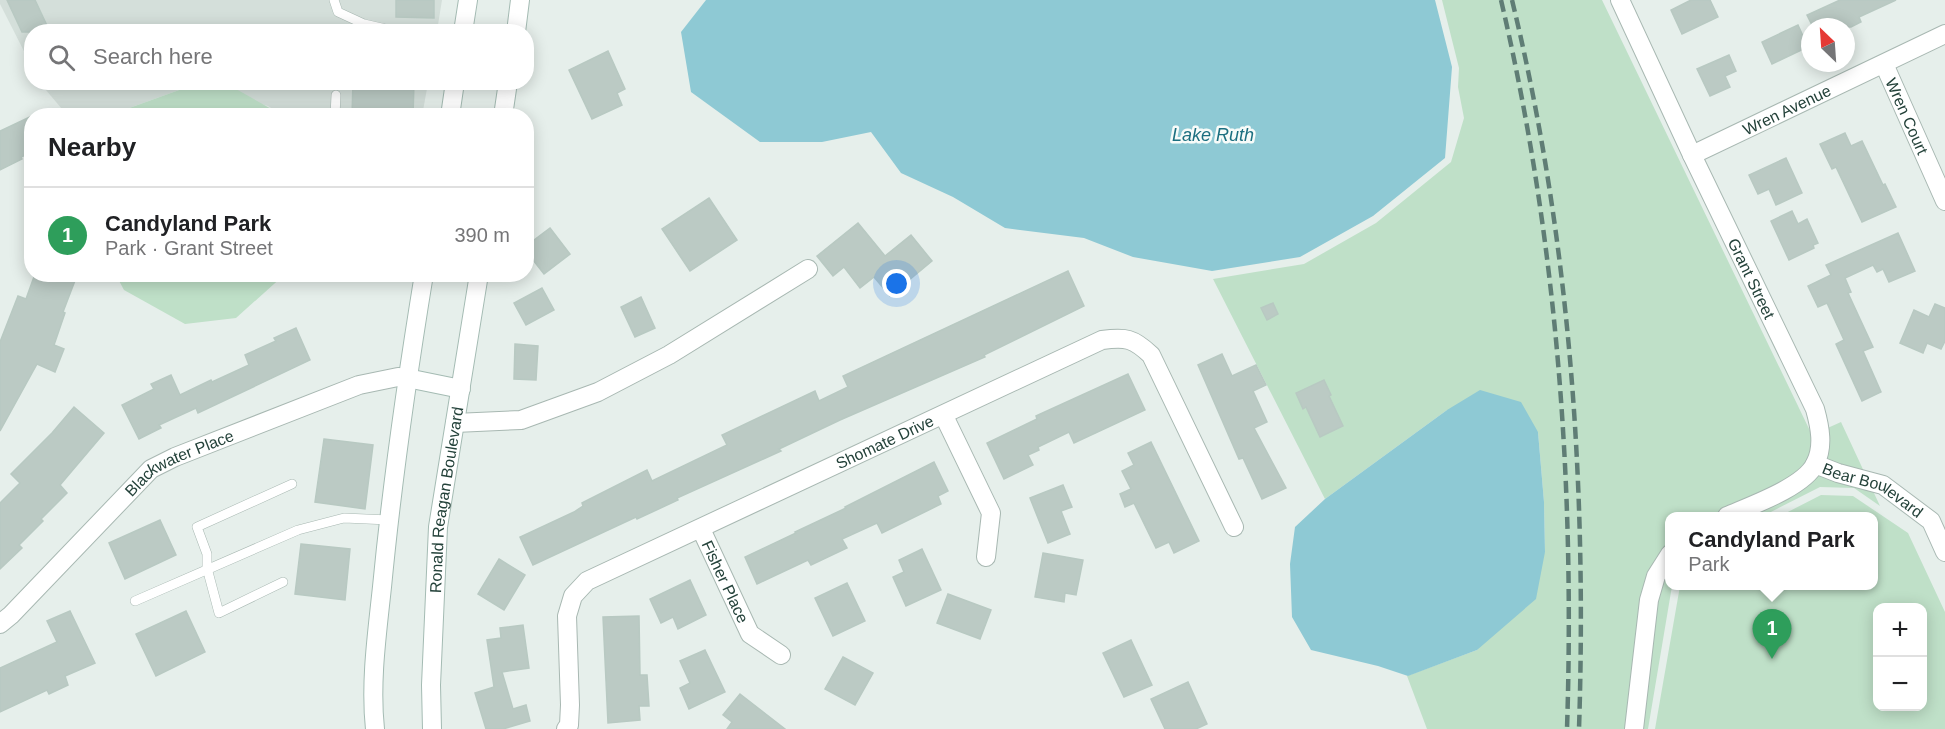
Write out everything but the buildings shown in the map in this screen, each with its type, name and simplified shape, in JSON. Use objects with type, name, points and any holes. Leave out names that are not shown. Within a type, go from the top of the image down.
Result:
[{"type":"street","points":[[464,24],[468,0]]},
{"type":"street","points":[[517,24],[520,0]]},
{"type":"street","name":"Grant Street","points":[[1620,0],[1815,409],[1821,430],[1815,464]]},
{"type":"street","name":"Wren Avenue","points":[[1692,155],[1945,34]]},
{"type":"street","name":"Wren Court","points":[[1884,64],[1945,201]]},
{"type":"street","points":[[451,108],[454,90]]},
{"type":"street","points":[[504,108],[507,90]]},
{"type":"street","points":[[455,423],[521,420],[598,392],[669,355],[808,269]]},
{"type":"street","points":[[375,729],[373,711],[378,632],[389,520],[407,378],[423,282]]},
{"type":"street","name":"Ronald Reagan Boulevard","points":[[432,729],[438,527],[478,282]]},
{"type":"street","name":"Shomate Drive","points":[[566,729],[569,725],[570,705],[567,616],[573,596],[587,581],[944,416],[1102,340],[1122,338],[1138,343],[1151,355],[1234,527]]},
{"type":"street","name":"Blackwater Place","points":[[4,614],[151,469],[176,457],[359,386],[398,377],[461,389]]},
{"type":"street","points":[[944,416],[991,513],[986,557]]},
{"type":"street","points":[[1736,512],[1781,492],[1806,476],[1815,464]]},
{"type":"street","name":"Bear Boulevard","points":[[1815,464],[1838,473],[1883,485],[1931,521],[1945,552]]},
{"type":"street","name":"Fisher Place","points":[[701,529],[750,634],[781,655]]},
{"type":"street","points":[[1634,729],[1649,600],[1656,576],[1665,562]]},
{"type":"lane","points":[[334,0],[338,12],[364,24]]},
{"type":"lane","points":[[335,108],[336,95]]},
{"type":"lane","points":[[283,582],[219,613],[207,568],[207,554],[197,527],[292,484]]},
{"type":"lane","points":[[135,601],[298,530],[344,518],[389,520]]},
{"type":"shaded area","points":[[0,0],[442,0],[438,24],[24,24],[24,51]]},
{"type":"shaded area","points":[[46,90],[179,90],[129,108],[61,108]]},
{"type":"shaded area","points":[[211,90],[427,90],[423,108],[271,108]]},
{"type":"green space","points":[[1442,0],[1602,0],[1812,435],[1841,422],[1880,506],[1854,488],[1820,487],[1771,512],[1665,512],[1665,546],[1648,572],[1640,598],[1625,729],[1427,729],[1407,676],[1477,650],[1545,552],[1544,502],[1538,432],[1447,410],[1325,499],[1213,279],[1304,264],[1376,223],[1451,162],[1464,118],[1458,87],[1459,68]]},
{"type":"green space","points":[[179,90],[238,90],[270,108],[129,108]]},
{"type":"green space","points":[[120,282],[276,282],[236,318],[185,324],[124,290]]},
{"type":"green space","points":[[1821,495],[1853,496],[1877,512],[1788,512]]},
{"type":"green space","points":[[1878,513],[1908,533],[1945,612],[1945,729],[1655,729],[1679,590],[1878,590]]},
{"type":"green space","points":[[1665,578],[1665,590],[1671,590],[1648,729],[1642,729],[1657,602]]},
{"type":"water","name":"Lake Ruth","points":[[706,0],[1435,0],[1452,67],[1445,158],[1373,216],[1300,257],[1212,271],[1133,257],[1084,238],[1005,228],[953,197],[901,173],[871,132],[822,142],[760,142],[691,92],[681,32]]},
{"type":"water","points":[[1480,390],[1521,402],[1538,432],[1544,502],[1545,552],[1536,599],[1477,650],[1408,676],[1378,666],[1311,650],[1292,617],[1290,564],[1295,527],[1325,499],[1447,410]]},
{"type":"railway","points":[[1501,0],[1536,180],[1549,271],[1558,362],[1568,545],[1567,729]]},
{"type":"railway","points":[[1512,0],[1532,90],[1548,180],[1561,271],[1570,362],[1577,454],[1580,546],[1579,729]]},
{"type":"place","name":"Candyland Park","points":[[1772,659]]}]
